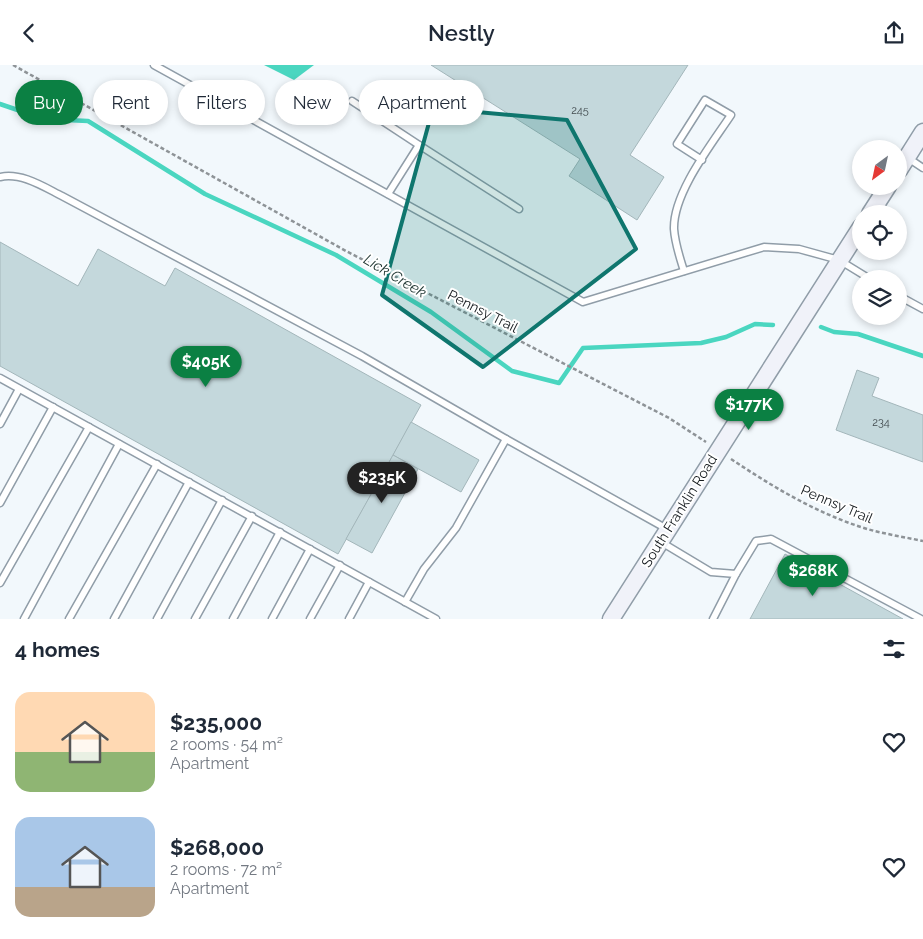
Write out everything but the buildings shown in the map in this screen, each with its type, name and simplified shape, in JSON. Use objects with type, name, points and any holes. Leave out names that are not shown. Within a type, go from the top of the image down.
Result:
[{"type":"main road","points":[[908,156],[923,132]]},
{"type":"main road","name":"South Franklin Road","points":[[611,619],[852,240]]},
{"type":"lane","points":[[154,65],[583,302],[764,247],[799,249],[839,260],[855,270]]},
{"type":"lane","points":[[684,271],[674,230],[677,207],[702,160],[731,115],[705,100],[677,144],[702,160]]},
{"type":"lane","points":[[352,101],[520,209]]},
{"type":"lane","points":[[388,195],[419,145]]},
{"type":"lane","points":[[908,165],[923,168]]},
{"type":"lane","points":[[0,177],[8,175],[34,181],[362,356],[506,439],[664,536],[711,572],[736,574]]},
{"type":"lane","points":[[907,300],[923,309]]},
{"type":"lane","points":[[0,379],[252,516],[436,619]]},
{"type":"lane","points":[[0,424],[19,389]]},
{"type":"lane","points":[[0,503],[53,407]]},
{"type":"lane","points":[[0,583],[89,427]]},
{"type":"lane","points":[[405,602],[424,569],[456,528],[506,439]]},
{"type":"lane","points":[[24,619],[119,444]]},
{"type":"lane","points":[[70,619],[157,464]]},
{"type":"lane","points":[[114,619],[189,482]]},
{"type":"lane","points":[[157,619],[222,500]]},
{"type":"lane","points":[[195,619],[252,516]]},
{"type":"lane","points":[[233,619],[280,532]]},
{"type":"lane","points":[[712,619],[756,541],[771,539],[921,619]]},
{"type":"lane","points":[[272,619],[310,549]]},
{"type":"lane","points":[[310,619],[340,565]]},
{"type":"lane","points":[[349,619],[369,582]]},
{"type":"path","name":"Pennsy Trail","points":[[13,65],[346,251],[669,418],[755,475],[798,500],[832,516],[867,529],[923,541]]},
{"type":"highlighted area","points":[[433,108],[567,120],[636,249],[483,367],[382,295]]},
{"type":"shaded area","points":[[264,65],[314,65],[294,80]]},
{"type":"waterway","name":"Lick Creek","points":[[0,104],[44,119],[88,121],[205,194],[336,255],[431,312],[512,371],[559,383],[583,348],[701,343],[726,337],[755,324],[773,325]]},
{"type":"waterway","name":"Lick Creek","points":[[821,327],[834,332],[858,334],[923,356]]}]
